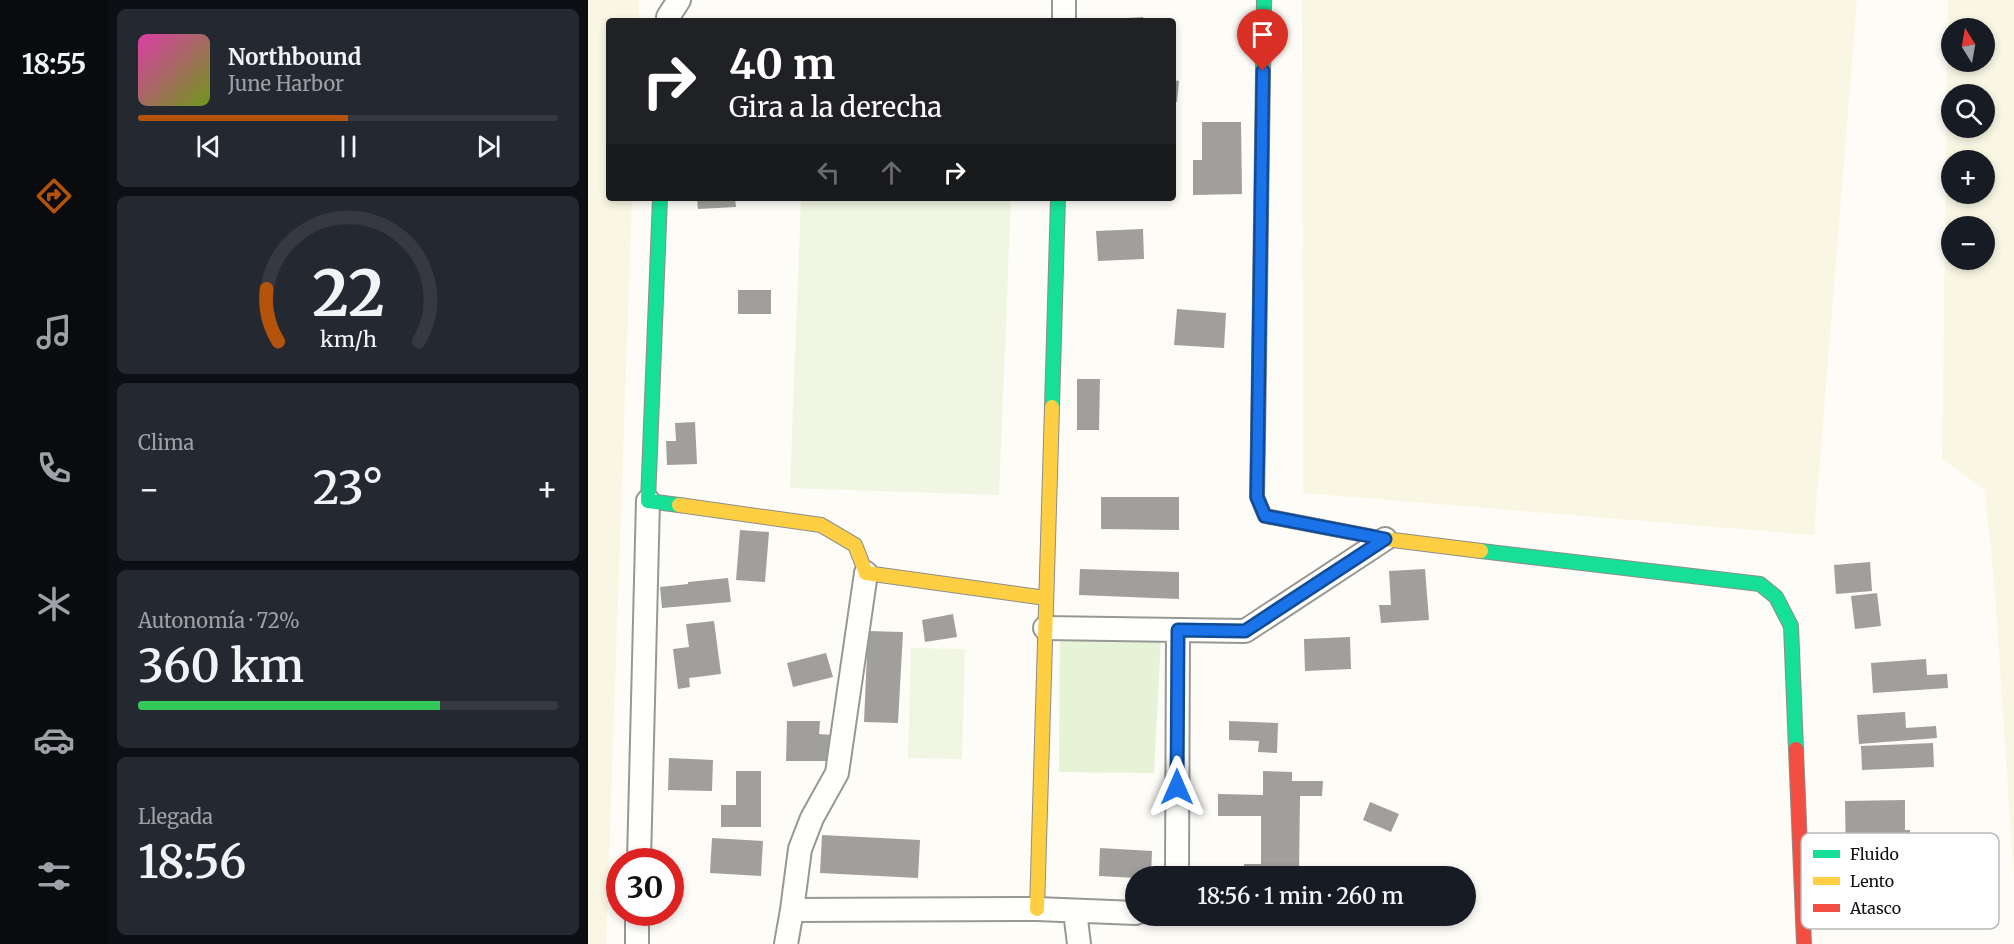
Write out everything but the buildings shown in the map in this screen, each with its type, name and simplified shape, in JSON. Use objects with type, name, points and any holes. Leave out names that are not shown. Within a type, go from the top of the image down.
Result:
[{"type":"street","points":[[668,18],[679,0]]},
{"type":"street","points":[[1064,0],[1064,18]]},
{"type":"street","points":[[1264,0],[1257,497],[1265,516],[1385,539],[1760,585],[1776,597],[1791,626],[1801,871]]},
{"type":"street","points":[[639,848],[648,501],[660,201]]},
{"type":"street","points":[[1037,909],[1058,201]]},
{"type":"street","points":[[648,501],[821,525],[855,545],[866,573],[837,773],[812,818],[800,849],[786,944]]},
{"type":"street","points":[[1045,628],[1245,631],[1385,539]]},
{"type":"street","points":[[866,573],[1046,598]]},
{"type":"street","points":[[1177,866],[1178,630]]},
{"type":"street","points":[[792,910],[1037,909],[1125,913]]},
{"type":"street","points":[[1075,911],[1079,944]]},
{"type":"street","points":[[637,944],[638,926]]},
{"type":"street","points":[[1803,929],[1804,944]]},
{"type":"shaded area","points":[[588,0],[639,0],[639,18],[606,18],[606,201],[632,201],[609,848],[606,848],[606,944],[588,944]]},
{"type":"shaded area","points":[[1302,0],[1857,0],[1814,535],[1303,493]]},
{"type":"shaded area","points":[[1948,0],[2014,0],[2014,883],[1995,593],[1985,490],[1942,459],[1944,270],[1995,270],[1995,216],[1945,216],[1945,204],[1995,204],[1995,150],[1946,150],[1946,138],[1995,138],[1995,84],[1947,84],[1947,72],[1995,72],[1995,18],[1948,18]]},
{"type":"green space","points":[[801,201],[1011,201],[999,495],[790,488]]},
{"type":"green space","points":[[1161,640],[1154,773],[1059,772],[1060,641]]},
{"type":"green space","points":[[911,648],[965,649],[962,759],[908,758]]},
{"type":"traffic: fast","points":[[1258,438],[1264,0]]},
{"type":"traffic: fast","points":[[660,201],[648,501],[679,505]]},
{"type":"traffic: fast","points":[[1052,407],[1058,201]]},
{"type":"traffic: fast","points":[[1481,551],[1760,584],[1776,597],[1791,626],[1796,749]]},
{"type":"traffic: slow","points":[[1037,909],[1052,407]]},
{"type":"traffic: slow","points":[[1258,438],[1257,497],[1265,516],[1385,539],[1481,551]]},
{"type":"traffic: slow","points":[[679,505],[821,525],[855,545],[866,573],[1046,598]]},
{"type":"traffic: jam","points":[[1796,749],[1801,871]]},
{"type":"traffic: jam","points":[[1803,929],[1804,944]]},
{"type":"route","points":[[1177,787],[1178,630],[1245,631],[1385,539],[1265,516],[1257,497],[1263,71]]}]
